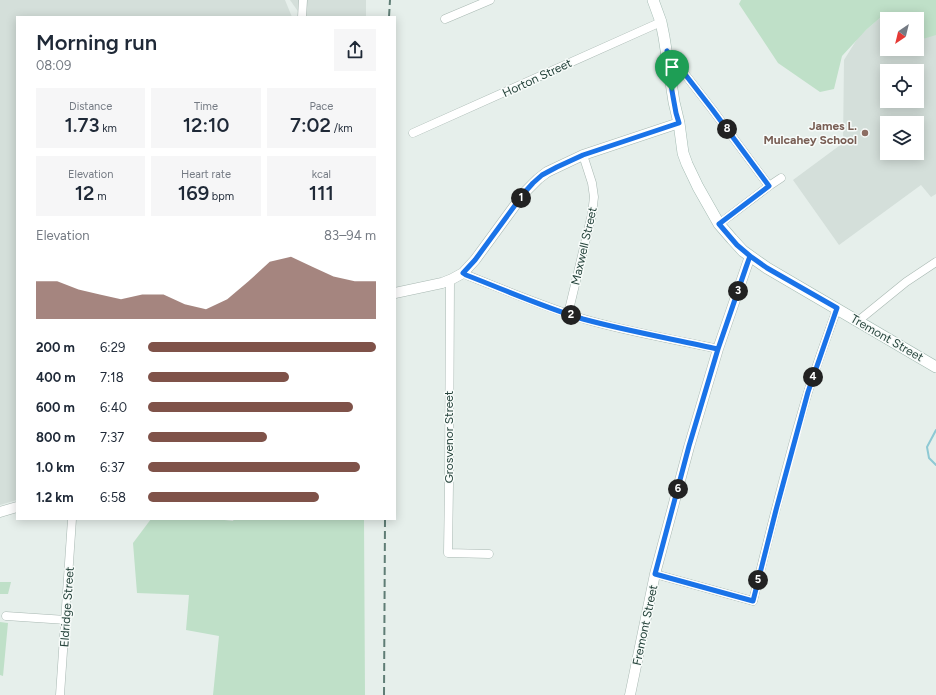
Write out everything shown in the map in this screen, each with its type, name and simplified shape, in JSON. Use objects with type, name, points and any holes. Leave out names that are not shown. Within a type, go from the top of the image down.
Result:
[{"type":"main road","name":"Tremont Street","points":[[653,0],[661,22],[667,51],[683,153],[698,187],[719,224],[737,245],[767,268],[936,367]]},
{"type":"street","points":[[302,16],[303,0]]},
{"type":"street","points":[[445,19],[490,0]]},
{"type":"street","name":"Horton Street","points":[[413,134],[661,22]]},
{"type":"street","points":[[667,51],[769,186]]},
{"type":"street","points":[[396,293],[442,283],[463,273],[475,260],[524,193],[542,175],[552,169],[583,155],[679,123]]},
{"type":"street","name":"Maxwell Street","points":[[568,314],[594,203],[592,182],[583,155]]},
{"type":"street","points":[[719,224],[781,178]]},
{"type":"street","name":"Fremont Street","points":[[630,695],[655,574],[689,446],[718,349],[750,256]]},
{"type":"street","points":[[858,321],[906,282],[936,262]]},
{"type":"street","points":[[463,273],[568,314],[611,326],[718,349]]},
{"type":"street","name":"Grosvenor Street","points":[[450,280],[448,553],[489,554]]},
{"type":"street","points":[[655,574],[753,601],[808,392],[837,308]]},
{"type":"street","points":[[0,512],[16,507]]},
{"type":"street","name":"Eldridge Street","points":[[60,695],[72,520]]},
{"type":"street","points":[[6,616],[66,620]]},
{"type":"shaded area","points":[[0,0],[285,0],[292,16],[16,16],[16,500],[0,505]]},
{"type":"shaded area","points":[[290,0],[366,0],[366,16],[301,16]]},
{"type":"shaded area","name":"James L. Mulcahey School","points":[[880,18],[880,56],[924,56],[924,39],[936,34],[936,194],[931,197],[921,185],[839,245],[793,180],[843,143],[844,60],[859,36]]},
{"type":"green space","points":[[741,0],[936,0],[936,35],[924,39],[924,12],[880,12],[880,18],[866,30],[842,56],[834,89],[820,92],[778,63],[739,4]]},
{"type":"green space","points":[[150,520],[364,520],[365,695],[213,695],[219,636],[186,630],[189,595],[137,593],[133,543]]},
{"type":"green space","points":[[0,582],[11,582],[8,594],[0,594]]},
{"type":"green space","points":[[0,622],[8,623],[3,676],[0,675]]},
{"type":"waterway","points":[[936,430],[927,447],[929,458],[936,465]]},
{"type":"railway","points":[[389,16],[390,0]]},
{"type":"railway","points":[[384,695],[385,520]]},
{"type":"place","name":"James L. Mulcahey School","points":[[865,133]]},
{"type":"route","points":[[672,91],[667,51],[769,186],[719,224],[737,245],[750,256],[746,267],[718,349],[689,446],[655,574],[753,601],[808,392],[837,308],[767,268],[750,256],[718,349],[611,326],[562,312],[463,273],[475,260],[524,193],[542,175],[583,155],[679,123],[672,91]]}]
